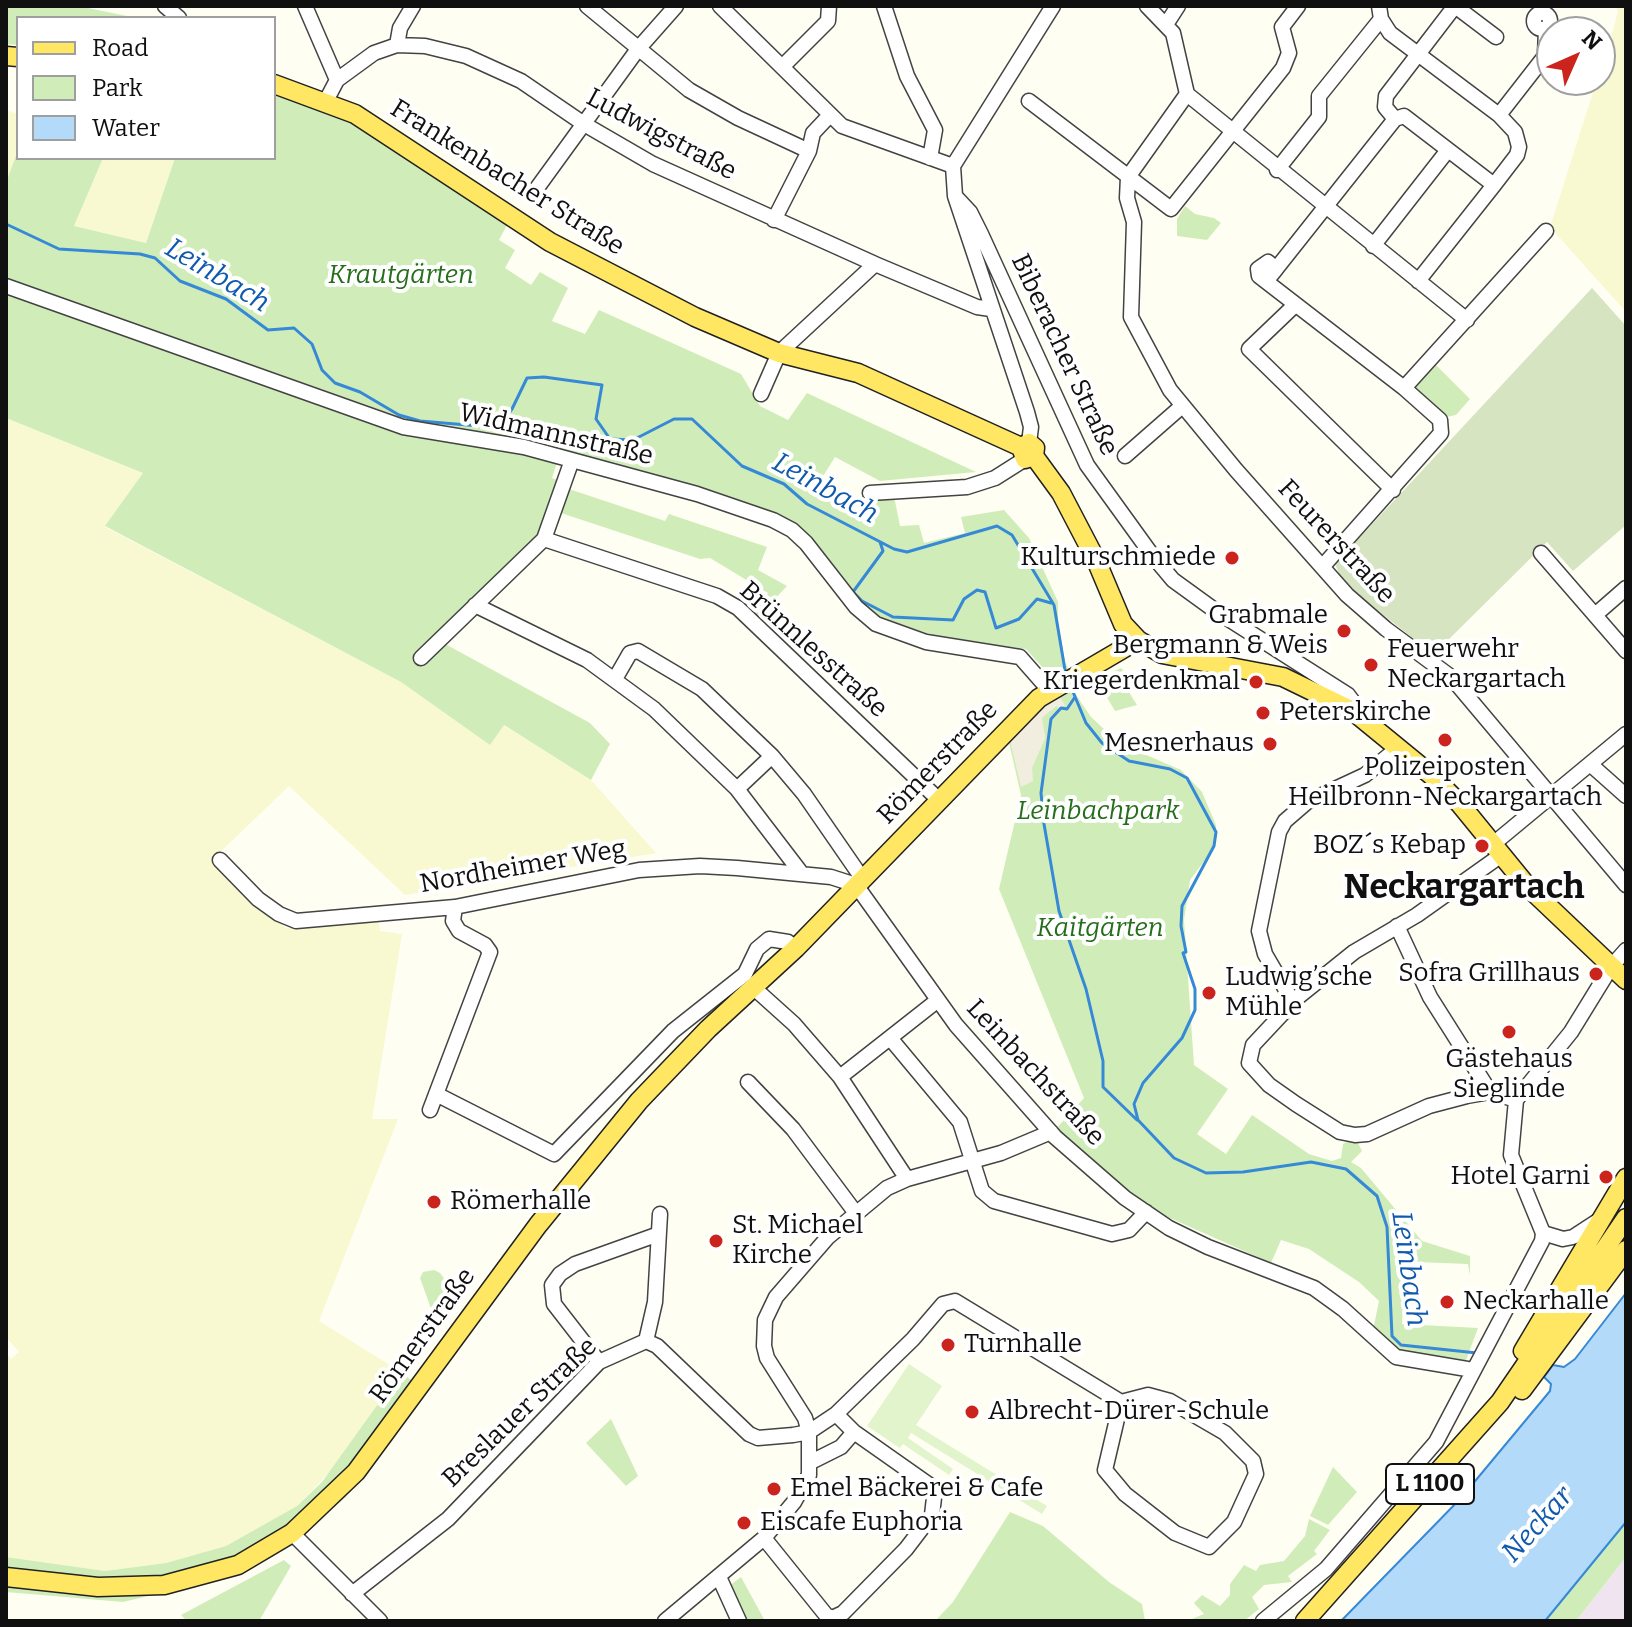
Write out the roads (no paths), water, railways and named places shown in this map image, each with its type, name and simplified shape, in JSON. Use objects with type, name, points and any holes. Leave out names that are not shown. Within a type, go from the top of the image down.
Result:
[{"type":"main road","name":"Frankenbacher Straße","points":[[276,85],[326,101],[407,145],[550,242],[695,317],[779,353],[858,373],[1027,451],[1061,493],[1100,569],[1123,624],[1138,640]]},
{"type":"main road","points":[[1138,640],[1162,654],[1283,677],[1353,711],[1399,747],[1460,804],[1496,850],[1626,980]]},
{"type":"main road","name":"Römerstraße","points":[[6,1577],[98,1587],[164,1585],[238,1565],[292,1533],[356,1472],[529,1235],[639,1101],[708,1029],[796,948],[939,800],[1061,683],[1138,640]]},
{"type":"main road","points":[[1474,1433],[1624,1182]]},
{"type":"main road","name":"L 1100","points":[[1305,1621],[1474,1433],[1519,1376],[1626,1218]]},
{"type":"main road","points":[[1386,1534],[1410,1517],[1453,1471],[1549,1358],[1626,1250]]},
{"type":"street","points":[[305,6],[337,80]]},
{"type":"street","points":[[326,101],[337,80],[374,53],[397,45],[400,28],[413,6]]},
{"type":"street","points":[[587,6],[689,90],[738,118],[809,151]]},
{"type":"street","points":[[532,195],[638,49],[676,6]]},
{"type":"street","points":[[720,6],[842,126],[953,166]]},
{"type":"street","points":[[782,67],[828,21],[829,6]]},
{"type":"street","points":[[884,6],[907,76],[935,130],[930,158]]},
{"type":"street","points":[[870,493],[967,487],[995,478],[1027,451],[1031,427],[955,196],[953,166],[1053,6]]},
{"type":"street","points":[[1147,6],[1167,23],[1173,33],[1187,94],[1231,133],[1467,320]]},
{"type":"street","points":[[1167,23],[1178,6]]},
{"type":"street","points":[[1029,101],[1171,209],[1283,68],[1289,53],[1282,27],[1298,6]]},
{"type":"street","points":[[1395,119],[1385,107],[1386,96],[1455,6],[1496,37]]},
{"type":"street","points":[[1277,170],[1319,117],[1319,96],[1380,13],[1390,33],[1499,115],[1515,132],[1519,147],[1517,155],[1418,281]]},
{"type":"street","points":[[1499,115],[1545,56],[1541,15]]},
{"type":"street","name":"Ludwigstraße","points":[[397,45],[425,46],[466,56],[521,81],[584,124],[653,164],[875,264],[977,307],[991,309]]},
{"type":"street","points":[[1128,177],[1187,94]]},
{"type":"street","points":[[774,220],[809,151],[813,133],[830,115]]},
{"type":"street","points":[[1323,566],[1441,433],[1440,420],[1404,388],[1295,305],[1272,274],[1395,119],[1404,116],[1494,185]]},
{"type":"street","points":[[1373,246],[1448,150]]},
{"type":"street","name":"Feurerstraße","points":[[1128,177],[1127,198],[1134,222],[1131,317],[1181,407],[1347,595],[1386,629],[1451,677],[1626,885]]},
{"type":"street","name":"Biberacher Straße","points":[[955,196],[970,212],[981,234],[1087,465],[1152,555],[1173,580],[1213,609],[1348,695],[1354,703],[1353,711]]},
{"type":"street","points":[[1404,388],[1546,231]]},
{"type":"street","points":[[761,394],[779,353],[875,264]]},
{"type":"street","name":"Widmannstraße","points":[[6,286],[403,427],[473,437],[572,460],[697,494],[773,520],[792,530],[806,543],[856,607],[876,624],[926,642],[1020,657],[1061,683]]},
{"type":"street","points":[[1295,305],[1249,349],[1393,490]]},
{"type":"street","points":[[1125,456],[1181,407]]},
{"type":"street","points":[[421,658],[544,539],[572,460]]},
{"type":"street","name":"Brünnlesstraße","points":[[544,539],[717,596],[738,608],[939,800]]},
{"type":"street","points":[[1541,553],[1626,651]]},
{"type":"street","points":[[1595,615],[1626,588]]},
{"type":"street","points":[[475,605],[587,660],[654,709],[737,789],[802,874]]},
{"type":"street","name":"Leinbachstraße","points":[[615,679],[630,653],[638,651],[702,689],[772,756],[804,794],[938,1000],[1051,1132],[1146,1212],[1208,1247],[1314,1288],[1343,1309],[1396,1357],[1474,1367]]},
{"type":"street","points":[[1516,1100],[1490,1092],[1429,1106],[1367,1134],[1355,1135],[1340,1132],[1296,1104],[1269,1085],[1249,1063],[1253,1045],[1293,1002],[1354,952],[1397,926],[1496,850],[1626,734]]},
{"type":"street","points":[[1293,1002],[1265,954],[1259,931],[1279,832],[1285,821],[1307,802],[1365,775],[1399,747]]},
{"type":"street","points":[[737,789],[772,756]]},
{"type":"street","points":[[1590,764],[1626,796]]},
{"type":"street","name":"Nordheimer Weg","points":[[220,860],[258,899],[279,914],[296,921],[455,907],[552,890],[639,870],[700,866],[859,882]]},
{"type":"street","points":[[430,1110],[490,952],[485,945],[459,931],[453,921],[455,907]]},
{"type":"street","points":[[1397,926],[1430,997],[1490,1092]]},
{"type":"street","points":[[436,1094],[554,1154],[673,1031],[745,974],[757,949],[769,939],[788,942],[796,948]]},
{"type":"street","points":[[1543,1233],[1511,1155],[1516,1100],[1571,1032],[1611,967],[1626,950]]},
{"type":"street","points":[[754,988],[794,1024],[840,1077],[907,1179]]},
{"type":"street","points":[[840,1077],[938,1000]]},
{"type":"street","points":[[890,1038],[960,1122],[982,1191],[994,1201],[1112,1234],[1129,1230],[1146,1212]]},
{"type":"street","points":[[748,1082],[793,1129],[855,1212]]},
{"type":"street","points":[[665,1621],[764,1538],[797,1498],[809,1475],[809,1432],[767,1358],[765,1320],[776,1297],[801,1266],[855,1212],[887,1188],[907,1179],[1001,1153],[1051,1132]]},
{"type":"street","points":[[1543,1233],[1563,1239],[1591,1227],[1624,1182]]},
{"type":"street","points":[[660,1214],[656,1235],[655,1302],[646,1341],[657,1346],[749,1434],[767,1438],[809,1432],[836,1414],[947,1301],[968,1309],[1014,1340],[1121,1402],[1148,1395],[1170,1401],[1208,1420],[1253,1461],[1256,1474],[1247,1499],[1234,1522],[1209,1547],[1175,1533],[1125,1494],[1105,1470],[1121,1402]]},
{"type":"street","points":[[1263,1621],[1326,1569],[1402,1485],[1436,1442],[1543,1233]]},
{"type":"street","points":[[599,1362],[554,1304],[552,1285],[560,1274],[575,1264],[656,1235]]},
{"type":"street","name":"Breslauer Straße","points":[[352,1594],[448,1519],[599,1362],[646,1341]]},
{"type":"street","points":[[764,1538],[826,1615],[832,1618],[843,1613],[906,1549],[932,1515],[935,1489],[854,1432],[836,1414]]},
{"type":"street","points":[[810,1458],[841,1447],[854,1432]]},
{"type":"street","points":[[292,1533],[380,1621]]},
{"type":"street","points":[[719,1577],[739,1621]]},
{"type":"water","name":"Neckar","points":[[1626,1293],[1626,1522],[1545,1621],[1341,1621],[1461,1498],[1550,1391],[1551,1384],[1544,1377],[1553,1365],[1564,1367],[1575,1359]]},
{"type":"waterway","name":"Leinbach","points":[[6,224],[59,249],[140,254],[155,258],[180,281],[226,299],[268,330],[294,328],[312,344],[322,370],[335,383],[360,392],[399,415],[420,421],[491,427],[503,421],[512,409],[527,378],[544,377],[602,385],[596,419],[610,439],[633,440],[674,419],[692,419],[742,466],[784,484],[807,504],[894,549],[907,552],[997,526],[1012,535],[1054,605],[1066,676]]},
{"type":"waterway","name":"Leinbach","points":[[880,542],[883,551],[853,592],[862,601],[893,617],[953,620],[964,599],[977,590],[985,592],[996,628],[1019,619],[1037,599],[1051,603]]},
{"type":"waterway","name":"Leinbach","points":[[1071,687],[1086,723],[1102,743],[1129,761],[1170,769],[1187,778],[1216,832],[1214,846],[1182,906],[1181,926],[1186,952],[1183,953],[1195,989],[1195,1010],[1182,1038],[1143,1083],[1134,1104],[1138,1120],[1174,1158],[1206,1173],[1243,1172],[1311,1162],[1346,1169],[1377,1196],[1387,1227],[1392,1336],[1401,1345],[1477,1353]]},
{"type":"waterway","points":[[1075,697],[1067,709],[1061,708],[1051,719],[1041,793],[1044,824],[1059,911],[1086,989],[1103,1061],[1103,1087],[1137,1120]]},
{"type":"place","name":"Kulturschmiede","points":[[1232,558]]},
{"type":"place","name":"Grabmale Bergmann & Weis","points":[[1344,631]]},
{"type":"place","name":"Feuerwehr Neckargartach","points":[[1371,665]]},
{"type":"place","name":"Kriegerdenkmal","points":[[1256,682]]},
{"type":"place","name":"Peterskirche","points":[[1263,713]]},
{"type":"place","name":"Polizeiposten Heilbronn-Neckargartach","points":[[1445,740]]},
{"type":"place","name":"Mesnerhaus","points":[[1270,744]]},
{"type":"place","name":"BOZ´s Kebap","points":[[1482,846]]},
{"type":"place","name":"Sofra Grillhaus","points":[[1596,974]]},
{"type":"place","name":"Ludwig’sche Mühle","points":[[1209,993]]},
{"type":"place","name":"Gästehaus Sieglinde","points":[[1509,1032]]},
{"type":"place","name":"Hotel Garni","points":[[1606,1177]]},
{"type":"place","name":"Römerhalle","points":[[434,1202]]},
{"type":"place","name":"St. Michael Kirche","points":[[716,1241]]},
{"type":"place","name":"Neckarhalle","points":[[1447,1302]]},
{"type":"place","name":"Turnhalle","points":[[948,1345]]},
{"type":"place","name":"Albrecht-Dürer-Schule","points":[[972,1412]]},
{"type":"place","name":"Emel Bäckerei & Cafe","points":[[774,1489]]},
{"type":"place","name":"Eiscafe Euphoria","points":[[744,1523]]},
{"type":"district","name":"Neckargartach","points":[[1464,889]]},
{"type":"park label","name":"Krautgärten","points":[[401,276]]},
{"type":"park label","name":"Leinbachpark","points":[[1098,812]]},
{"type":"park label","name":"Kaitgärten","points":[[1100,929]]}]
